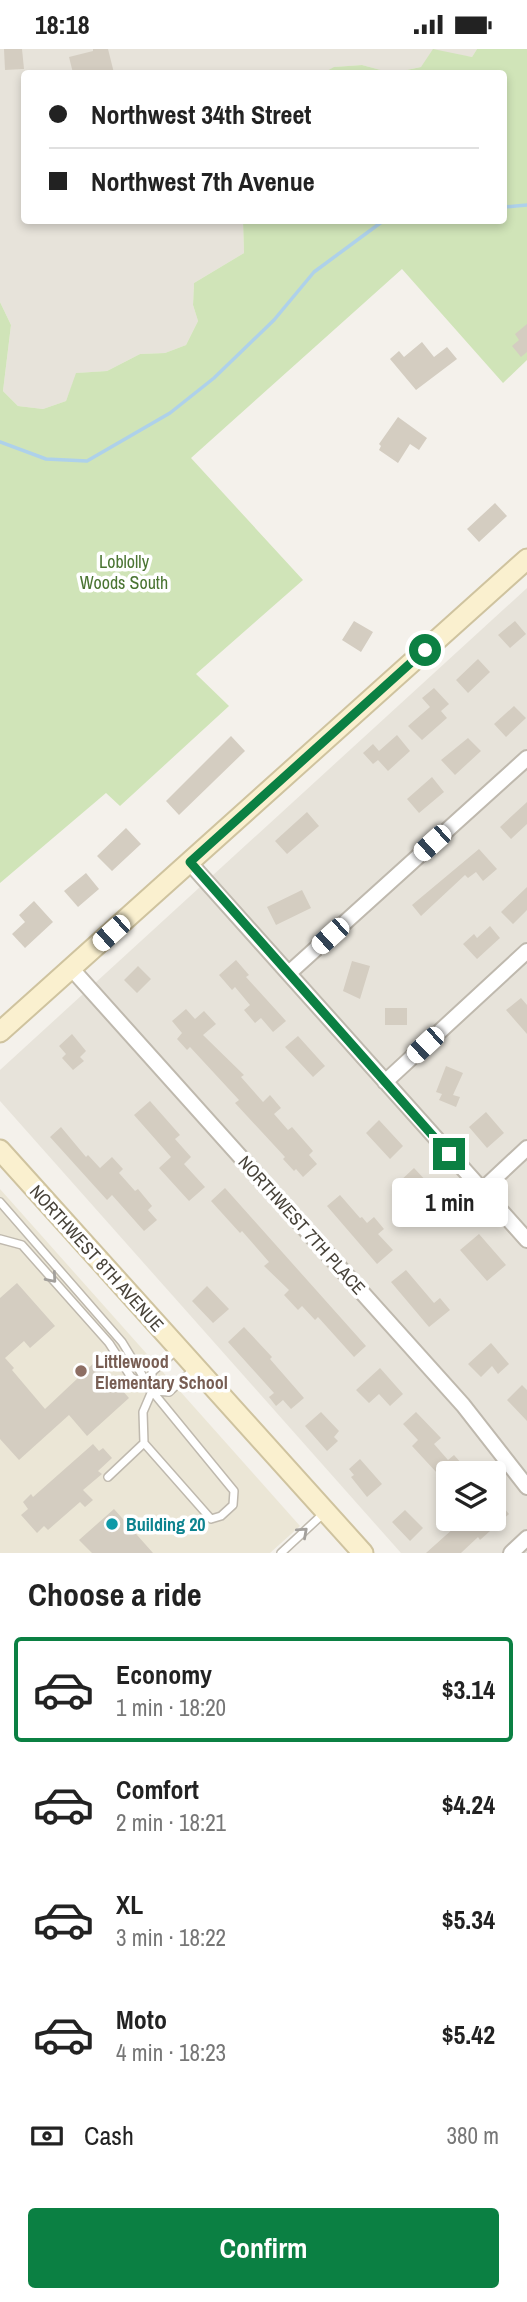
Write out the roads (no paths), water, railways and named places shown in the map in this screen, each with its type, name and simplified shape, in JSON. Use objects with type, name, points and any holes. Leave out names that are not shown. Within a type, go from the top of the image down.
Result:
[{"type":"main road","points":[[0,1032],[527,559]]},
{"type":"main road","name":"NORTHWEST 8TH AVENUE","points":[[0,1150],[363,1553]]},
{"type":"street","points":[[289,973],[527,758]]},
{"type":"street","points":[[190,862],[527,1240]]},
{"type":"street","points":[[384,1081],[527,951]]},
{"type":"street","name":"NORTHWEST 7TH PLACE","points":[[71,968],[463,1405],[527,1487]]},
{"type":"street","points":[[482,1189],[527,1147]]},
{"type":"street","points":[[510,1553],[527,1538]]},
{"type":"lane","points":[[0,1202],[122,1342],[152,1391],[234,1491],[233,1505],[221,1516],[211,1519],[144,1443],[143,1412],[152,1391],[152,1372],[178,1348]]},
{"type":"lane","points":[[1,1241],[13,1241],[22,1245],[110,1343],[131,1377],[152,1391],[169,1392],[196,1368]]},
{"type":"lane","points":[[108,1477],[144,1443]]},
{"type":"lane","points":[[281,1553],[326,1512]]},
{"type":"waterway","points":[[507,207],[527,205]]},
{"type":"waterway","points":[[0,442],[46,459],[87,461],[170,413],[214,378],[274,320],[314,272],[379,224]]},
{"type":"place","name":"Littlewood Elementary School","points":[[81,1371]]},
{"type":"place","name":"Building 20","points":[[112,1524]]},
{"type":"park label","name":"Loblolly Woods South","points":[[124,572]]}]
